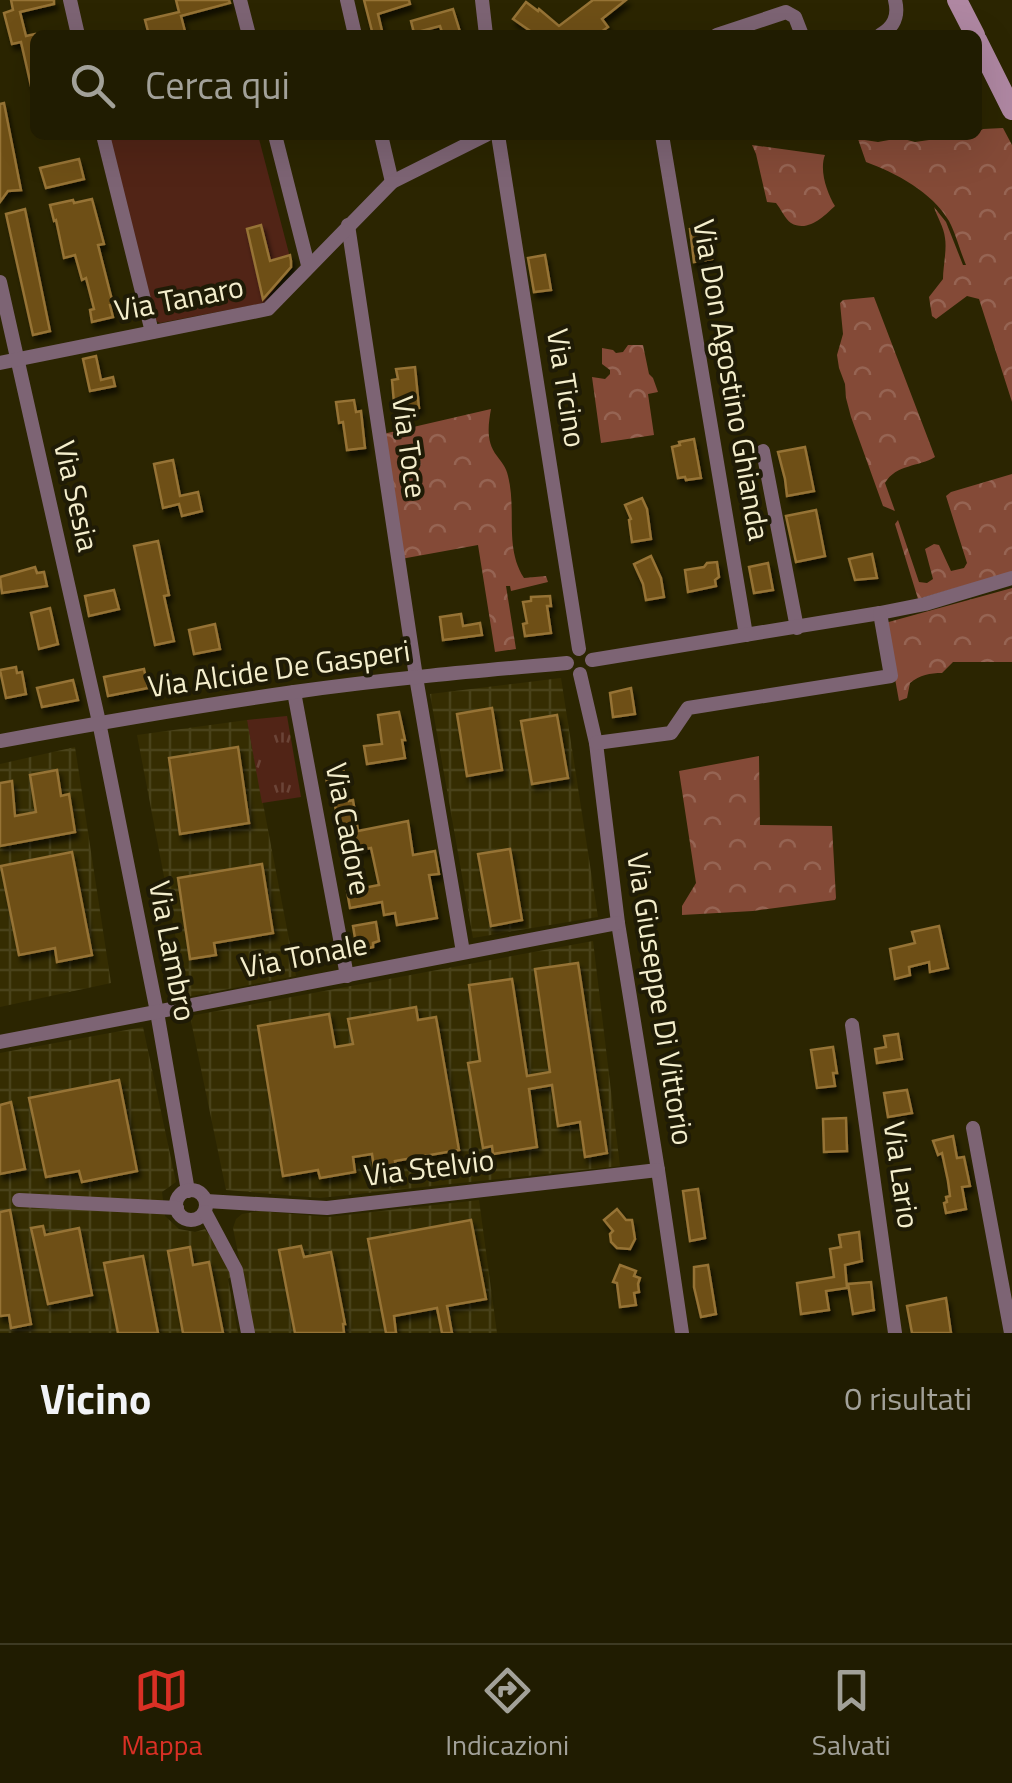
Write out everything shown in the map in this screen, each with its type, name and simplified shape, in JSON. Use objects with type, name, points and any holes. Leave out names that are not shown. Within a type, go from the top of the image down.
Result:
[{"type":"main road","points":[[957,0],[972,30]]},
{"type":"main road","points":[[982,50],[1012,110]]},
{"type":"street","points":[[70,0],[77,30]]},
{"type":"street","points":[[240,0],[248,30]]},
{"type":"street","points":[[346,0],[354,30]]},
{"type":"street","points":[[482,0],[485,30]]},
{"type":"street","points":[[888,30],[897,11],[895,0]]},
{"type":"street","points":[[732,30],[786,12],[794,17],[800,30]]},
{"type":"street","points":[[104,140],[152,332]]},
{"type":"street","points":[[276,140],[308,265]]},
{"type":"street","points":[[381,140],[392,182]]},
{"type":"street","name":"Via Tanaro","points":[[0,363],[268,309],[392,182],[476,140]]},
{"type":"street","name":"Via Ticino","points":[[499,140],[579,649]]},
{"type":"street","name":"Via Don Agostino Ghianda","points":[[663,140],[746,634]]},
{"type":"street","name":"Via Toce","points":[[348,225],[416,677],[464,952]]},
{"type":"street","name":"Via Sesia","points":[[0,282],[99,722]]},
{"type":"street","points":[[763,451],[797,628]]},
{"type":"street","points":[[592,660],[880,613],[1012,578]]},
{"type":"street","points":[[596,743],[671,733],[688,708],[891,676],[880,613]]},
{"type":"street","points":[[579,649],[592,660],[587,671],[580,674],[570,670],[567,663],[569,655],[579,649]]},
{"type":"street","name":"Via Alcide De Gasperi","points":[[0,741],[294,692],[567,663]]},
{"type":"street","name":"Via Giuseppe Di Vittorio","points":[[580,674],[596,743],[618,923],[682,1333]]},
{"type":"street","name":"Via Cadore","points":[[294,692],[347,976]]},
{"type":"street","name":"Via Lambro","points":[[99,722],[188,1191]]},
{"type":"street","name":"Via Tonale","points":[[0,1042],[618,923]]},
{"type":"street","name":"Via Lario","points":[[852,1025],[895,1333]]},
{"type":"street","points":[[973,1128],[1011,1333]]},
{"type":"street","name":"Via Stelvio","points":[[205,1207],[228,1201],[327,1208],[658,1170]]},
{"type":"street","points":[[205,1207],[198,1218],[189,1220],[177,1208],[180,1195],[197,1192],[205,1207],[236,1270],[248,1333]]},
{"type":"street","points":[[19,1200],[177,1208]]},
{"type":"shaded area","points":[[561,678],[598,917],[473,938],[430,694]]},
{"type":"shaded area","points":[[247,720],[296,976],[187,997],[137,735]]},
{"type":"shaded area","points":[[75,747],[111,983],[0,1007],[0,764]]},
{"type":"shaded area","points":[[593,941],[620,1166],[320,1198],[226,1190],[190,1016]]},
{"type":"shaded area","points":[[143,1027],[176,1182],[162,1192],[165,1216],[179,1229],[205,1229],[230,1265],[232,1276],[228,1279],[238,1333],[0,1333],[0,1053]]},
{"type":"shaded area","points":[[479,1200],[497,1333],[254,1333],[233,1228],[242,1214],[259,1211],[328,1217]]},
{"type":"green space","points":[[1003,128],[1012,145],[1012,402],[979,299],[967,296],[936,319],[932,316],[929,297],[943,279],[946,248],[934,207],[946,222],[966,265],[949,221],[933,201],[912,185],[866,162],[858,140],[982,140],[983,129]]},
{"type":"green space","points":[[110,140],[259,140],[291,267],[264,303],[160,323],[155,320]]},
{"type":"green space","points":[[752,145],[825,155],[825,181],[835,206],[809,225],[791,223],[776,203],[767,202]]},
{"type":"green space","points":[[874,297],[935,457],[901,469],[885,483],[895,511],[883,506],[851,417],[837,355],[843,334],[840,303]]},
{"type":"green space","points":[[628,345],[643,345],[649,374],[658,392],[648,394],[654,435],[601,443],[592,377],[605,379],[610,374],[602,364],[602,348],[616,353],[623,352]]},
{"type":"green space","points":[[491,409],[489,439],[508,476],[514,554],[524,578],[546,576],[548,582],[511,591],[506,586],[516,649],[495,652],[478,545],[401,559],[383,434]]},
{"type":"green space","points":[[1012,474],[1012,572],[918,599],[895,524],[898,520],[919,582],[927,583],[933,579],[925,549],[934,544],[939,545],[951,571],[964,568],[967,563],[946,496]]},
{"type":"green space","points":[[1012,588],[1012,662],[953,662],[942,673],[914,680],[907,698],[899,701],[885,623]]},
{"type":"green space","points":[[287,716],[301,797],[262,803],[247,720]]},
{"type":"green space","points":[[759,756],[760,825],[832,826],[836,898],[753,911],[682,915],[682,906],[696,883],[679,771]]},
{"type":"building","points":[[11,0],[54,0],[54,4],[20,12],[26,36],[30,35],[30,82],[21,42],[12,44],[4,13],[13,10]]},
{"type":"building","points":[[176,0],[230,3],[181,16],[185,30],[148,30],[145,20],[179,12]]},
{"type":"building","points":[[364,0],[409,0],[410,4],[378,14],[382,30],[372,30]]},
{"type":"building","points":[[593,0],[626,0],[602,19],[608,27],[604,30],[529,30],[513,19],[526,2],[559,26]]},
{"type":"building","points":[[453,9],[459,30],[441,30],[440,26],[413,30],[411,21]]},
{"type":"building","points":[[4,103],[21,190],[8,191],[0,202],[0,104]]},
{"type":"building","points":[[79,159],[84,179],[46,188],[40,168]]},
{"type":"building","points":[[92,199],[104,244],[98,245],[113,317],[92,322],[90,310],[94,309],[86,278],[82,280],[75,255],[64,258],[50,205]]},
{"type":"building","points":[[25,209],[50,331],[33,335],[6,214]]},
{"type":"building","points":[[261,225],[270,261],[290,255],[291,261],[291,267],[263,299],[247,229]]},
{"type":"building","points":[[707,227],[712,259],[694,262],[690,229]]},
{"type":"building","points":[[545,255],[551,290],[534,292],[528,258]]},
{"type":"building","points":[[96,356],[101,380],[113,377],[115,386],[90,391],[83,359]]},
{"type":"building","points":[[415,367],[419,408],[402,410],[400,402],[394,403],[392,380],[398,379],[396,369]]},
{"type":"building","points":[[354,400],[356,412],[361,411],[365,448],[347,450],[336,402]]},
{"type":"building","points":[[694,439],[701,478],[678,478],[672,447]]},
{"type":"building","points":[[805,447],[814,491],[787,496],[778,452]]},
{"type":"building","points":[[173,460],[180,496],[198,492],[202,511],[182,516],[179,504],[163,508],[154,464]]},
{"type":"building","points":[[642,498],[651,539],[632,542],[631,519],[625,505]]},
{"type":"building","points":[[816,510],[825,556],[796,562],[786,516]]},
{"type":"building","points":[[158,541],[174,641],[155,645],[134,546]]},
{"type":"building","points":[[872,554],[877,578],[855,580],[849,559]]},
{"type":"building","points":[[651,556],[664,597],[646,600],[634,564]]},
{"type":"building","points":[[717,562],[716,586],[688,592],[685,570]]},
{"type":"building","points":[[768,563],[773,590],[754,593],[749,567]]},
{"type":"building","points":[[35,567],[37,573],[44,572],[47,586],[2,593],[0,577]]},
{"type":"building","points":[[114,590],[119,609],[89,616],[85,596]]},
{"type":"building","points":[[550,596],[551,606],[547,606],[551,633],[525,636],[523,602],[531,601],[531,597]]},
{"type":"building","points":[[50,608],[58,644],[39,649],[31,613]]},
{"type":"building","points":[[461,614],[463,626],[480,623],[482,635],[443,640],[440,617]]},
{"type":"building","points":[[215,624],[220,649],[194,654],[189,630]]},
{"type":"building","points":[[16,667],[17,673],[22,672],[26,694],[6,698],[0,670]]},
{"type":"building","points":[[144,669],[148,688],[108,696],[104,677]]},
{"type":"building","points":[[73,680],[78,700],[42,707],[37,688]]},
{"type":"building","points":[[631,688],[635,714],[613,717],[610,693]]},
{"type":"building","points":[[492,708],[502,770],[467,776],[457,714]]},
{"type":"building","points":[[399,712],[405,758],[367,764],[364,746],[382,744],[378,715]]},
{"type":"building","points":[[557,715],[568,778],[532,784],[521,721]]},
{"type":"building","points":[[238,747],[249,823],[180,834],[169,758]]},
{"type":"building","points":[[343,768],[358,831],[408,821],[413,855],[435,851],[439,874],[429,875],[437,918],[397,925],[395,913],[384,915],[382,902],[350,908],[347,891],[379,885],[371,848],[343,853],[332,787],[328,788],[325,771]]},
{"type":"building","points":[[57,770],[61,796],[69,794],[75,832],[0,846],[0,783],[12,781],[15,816],[36,812],[30,775]]},
{"type":"building","points":[[510,849],[522,920],[491,926],[478,854]]},
{"type":"building","points":[[72,852],[92,955],[57,962],[55,948],[19,955],[1,866]]},
{"type":"building","points":[[262,864],[273,933],[214,943],[216,955],[190,959],[178,878]]},
{"type":"building","points":[[376,922],[379,941],[361,950],[353,926]]},
{"type":"building","points":[[939,926],[948,968],[930,972],[929,962],[909,967],[910,975],[895,979],[890,949],[915,943],[912,932]]},
{"type":"building","points":[[578,963],[607,1153],[585,1157],[580,1122],[558,1126],[552,1085],[529,1089],[537,1147],[493,1154],[492,1146],[483,1148],[468,1063],[480,1061],[469,985],[512,979],[527,1076],[550,1072],[535,969]]},
{"type":"building","points":[[416,1007],[418,1020],[436,1017],[459,1150],[395,1161],[398,1177],[376,1180],[372,1154],[353,1157],[355,1172],[320,1178],[318,1170],[283,1176],[258,1026],[329,1014],[335,1047],[353,1044],[348,1019]]},
{"type":"building","points":[[898,1034],[902,1059],[877,1063],[875,1049],[886,1047],[884,1036]]},
{"type":"building","points":[[833,1047],[835,1086],[817,1088],[811,1050]]},
{"type":"building","points":[[119,1080],[137,1171],[82,1182],[79,1171],[46,1177],[29,1098]]},
{"type":"building","points":[[907,1090],[912,1113],[888,1117],[884,1093]]},
{"type":"building","points":[[11,1102],[25,1169],[0,1174],[0,1105]]},
{"type":"building","points":[[846,1118],[847,1151],[824,1152],[823,1119]]},
{"type":"building","points":[[953,1136],[957,1158],[964,1157],[970,1186],[962,1187],[966,1209],[946,1213],[948,1181],[942,1153],[938,1155],[933,1141]]},
{"type":"building","points":[[698,1189],[705,1238],[690,1241],[683,1191]]},
{"type":"building","points":[[617,1209],[626,1220],[632,1220],[635,1239],[630,1249],[617,1248],[611,1242],[613,1231],[604,1220]]},
{"type":"building","points":[[10,1210],[31,1324],[11,1328],[9,1315],[0,1316],[0,1212]]},
{"type":"building","points":[[471,1220],[486,1299],[447,1306],[452,1333],[442,1333],[437,1308],[394,1316],[396,1333],[386,1333],[368,1239]]},
{"type":"building","points":[[43,1226],[45,1235],[79,1228],[92,1295],[48,1304],[31,1228]]},
{"type":"building","points":[[859,1232],[862,1261],[845,1265],[847,1288],[826,1291],[829,1310],[801,1314],[797,1283],[834,1277],[830,1249],[841,1247],[839,1235]]},
{"type":"building","points":[[301,1246],[304,1257],[331,1252],[344,1333],[295,1333],[279,1250]]},
{"type":"building","points":[[190,1247],[193,1265],[209,1262],[223,1333],[183,1333],[168,1251]]},
{"type":"building","points":[[143,1256],[158,1333],[118,1333],[104,1263]]},
{"type":"building","points":[[620,1265],[636,1271],[634,1276],[640,1278],[639,1292],[634,1293],[636,1305],[620,1307],[617,1283],[613,1282]]},
{"type":"building","points":[[708,1265],[716,1314],[701,1317],[694,1267]]},
{"type":"building","points":[[871,1282],[874,1310],[853,1314],[848,1284]]},
{"type":"building","points":[[946,1298],[951,1333],[912,1333],[907,1306]]}]
